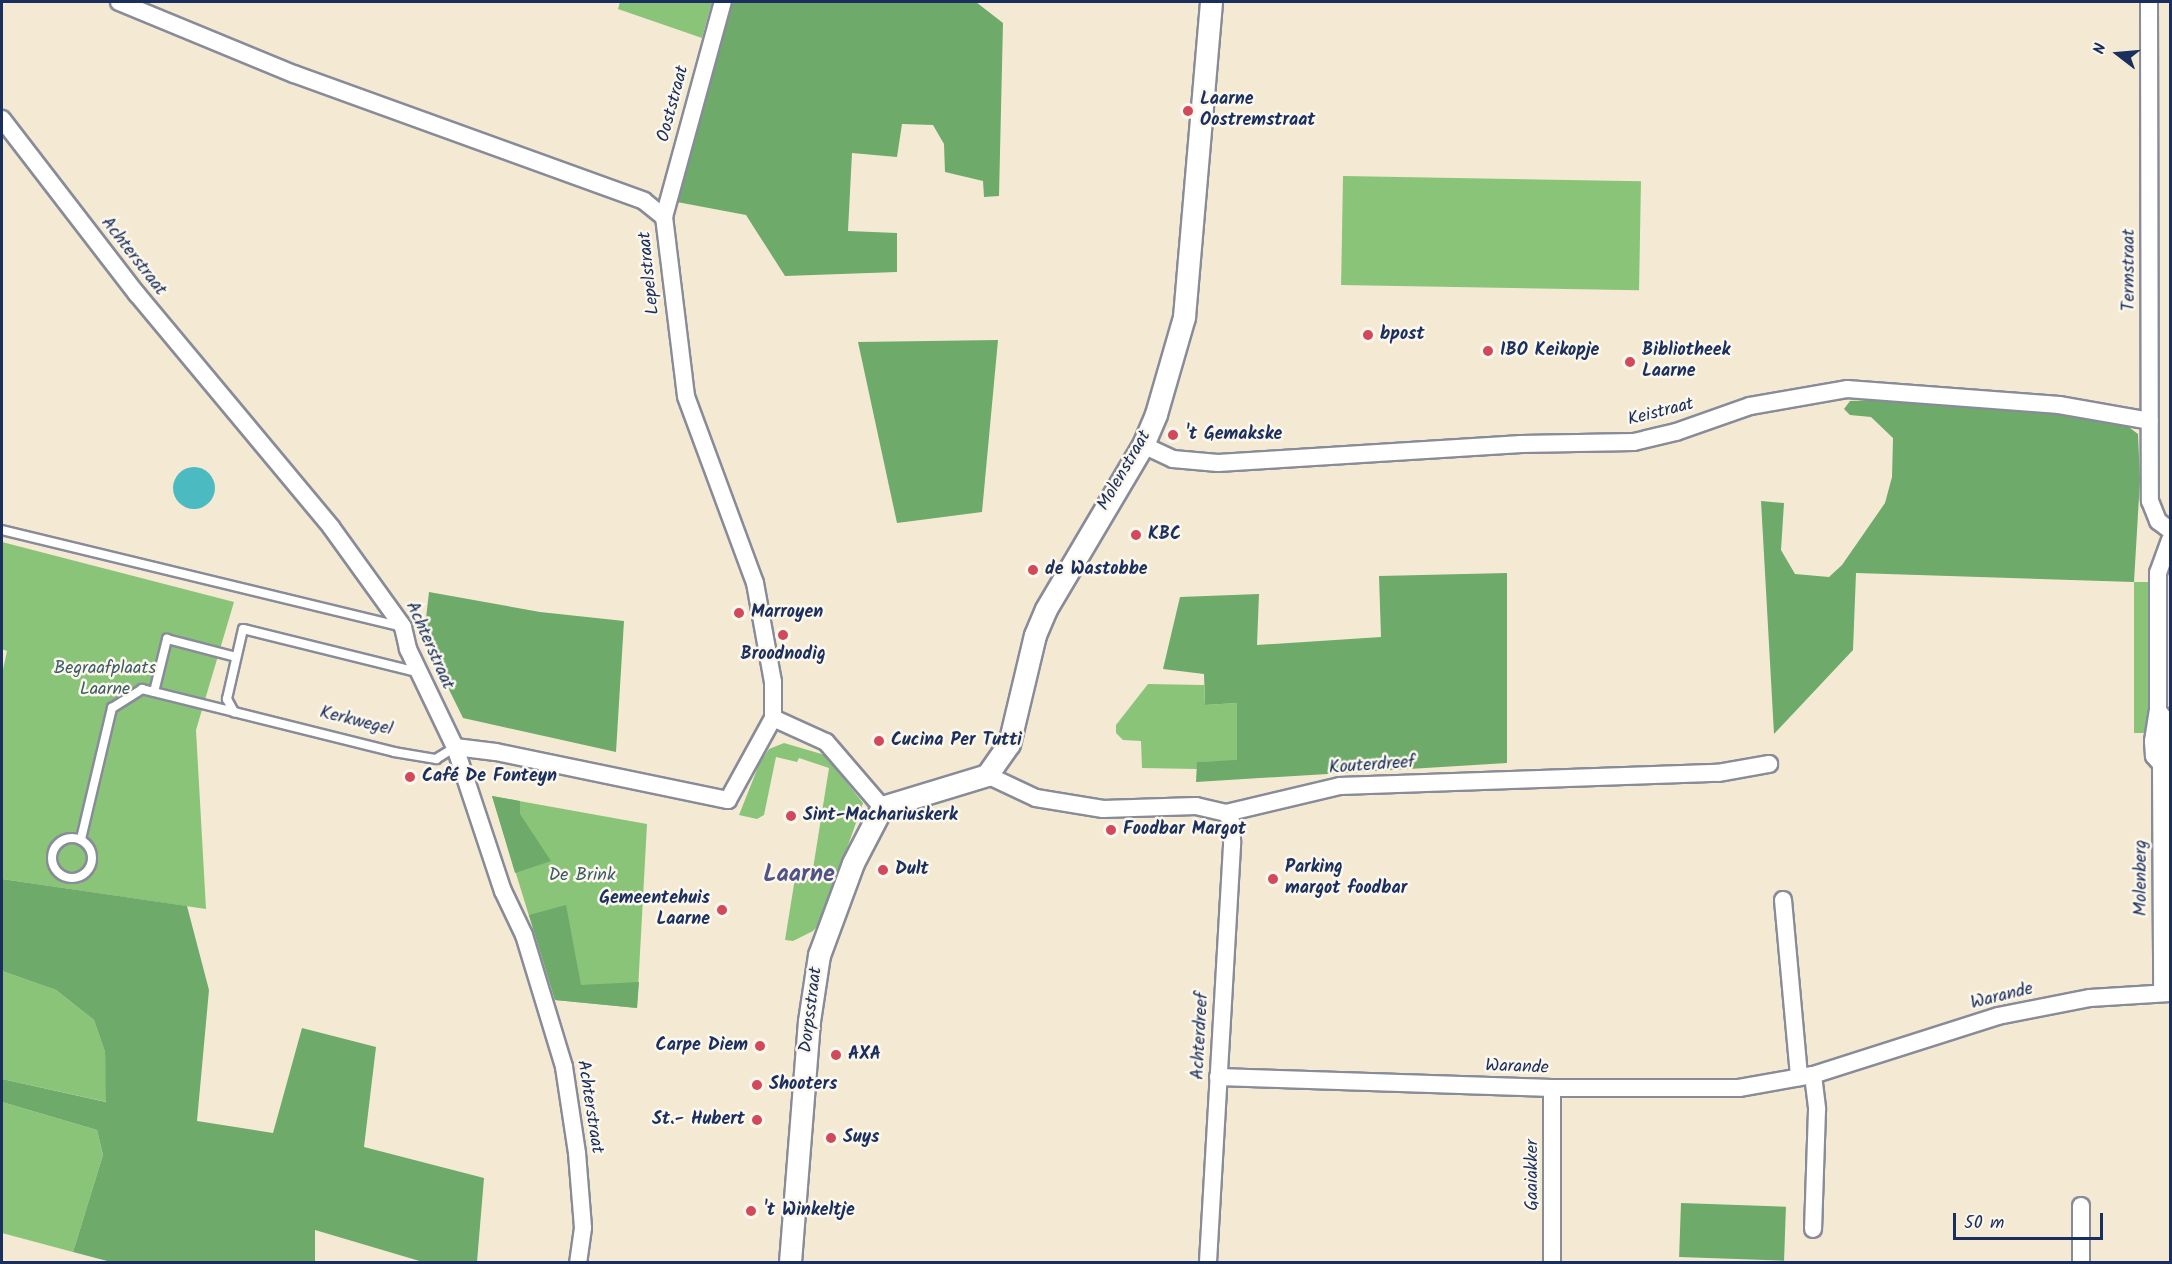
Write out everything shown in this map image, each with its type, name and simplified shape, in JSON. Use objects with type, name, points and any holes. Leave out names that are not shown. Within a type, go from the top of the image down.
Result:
[{"type":"street","name":"Lepelstraat","points":[[119,2],[294,74],[644,201],[664,217],[683,386],[755,583],[773,682],[773,718]]},
{"type":"street","name":"Ooststraat","points":[[664,217],[723,2]]},
{"type":"street","name":"Molenstraat","points":[[987,775],[1009,744],[1035,635],[1046,609],[1143,445],[1184,317],[1211,2]]},
{"type":"street","name":"Termstraat","points":[[2149,2],[2150,501],[2158,521],[2170,530]]},
{"type":"street","name":"Achterstraat","points":[[2,119],[137,294],[317,508],[381,591],[403,627],[417,672],[455,747],[503,891],[524,935],[564,1067],[577,1153],[583,1228],[578,1263]]},
{"type":"street","name":"Keistraat","points":[[1143,445],[1173,459],[1218,463],[1521,444],[1634,442],[1676,432],[1750,406],[1847,389],[2060,405],[2150,421]]},
{"type":"street","name":"Molenberg","points":[[2166,993],[2161,764],[2165,719],[2158,711],[2158,573],[2170,540]]},
{"type":"street","name":"Kerkwegel","points":[[455,747],[496,752],[728,800],[773,718]]},
{"type":"street","points":[[773,718],[826,741],[882,807],[987,775]]},
{"type":"street","name":"Kouterdreef","points":[[987,775],[1036,798],[1103,809],[1197,806],[1226,813],[1340,786],[1718,773],[1769,764]]},
{"type":"street","name":"Dorpsstraat","points":[[790,1263],[809,1021],[819,955],[853,862],[882,807]]},
{"type":"street","name":"Achterdreef","points":[[1208,1263],[1232,842],[1231,821],[1226,813]]},
{"type":"street","points":[[1783,900],[1806,1076],[1817,1110],[1814,1229]]},
{"type":"street","name":"Warande","points":[[1218,1077],[1552,1088],[1739,1088],[1806,1076],[1998,1016],[2090,998],[2166,993]]},
{"type":"street","name":"Gaaiakker","points":[[1552,1088],[1552,1263]]},
{"type":"street","points":[[2081,1206],[2081,1263]]},
{"type":"lane","points":[[2,530],[403,627]]},
{"type":"lane","points":[[234,712],[227,699],[243,628],[417,672]]},
{"type":"lane","points":[[81,839],[112,708],[142,689],[154,692],[167,639],[236,657]]},
{"type":"lane","name":"Kerkwegel","points":[[154,692],[436,759],[455,747]]},
{"type":"lane","points":[[81,839],[90,849],[90,868],[79,877],[66,878],[52,864],[53,851],[61,840],[81,839]]},
{"type":"green space","points":[[620,2],[712,2],[702,38],[618,9]]},
{"type":"green space","points":[[733,2],[976,2],[1003,23],[999,196],[984,197],[983,181],[945,172],[944,144],[933,125],[902,124],[897,157],[852,153],[848,231],[897,233],[897,272],[785,276],[746,215],[677,202]]},
{"type":"green space","points":[[1343,176],[1641,181],[1639,290],[1341,285]]},
{"type":"green space","points":[[998,340],[982,512],[897,523],[858,342]]},
{"type":"green space","points":[[1876,400],[2071,413],[2118,421],[2130,428],[2138,434],[2140,480],[2134,582],[1856,573],[1853,650],[1774,734],[1761,501],[1784,503],[1781,550],[1795,574],[1829,577],[1842,565],[1885,503],[1892,477],[1893,438],[1871,417],[1850,415],[1844,409],[1850,401]]},
{"type":"green space","name":"Begraafplaats Laarne","points":[[2,542],[234,602],[196,730],[206,909],[2,879],[2,674],[7,651],[2,649]]},
{"type":"green space","points":[[1507,573],[1507,763],[1196,782],[1197,762],[1237,760],[1237,703],[1205,705],[1204,674],[1163,669],[1180,597],[1259,594],[1257,645],[1381,637],[1379,576]]},
{"type":"green space","points":[[2134,582],[2152,582],[2152,733],[2134,733]]},
{"type":"green space","points":[[429,592],[540,612],[624,621],[616,752],[463,718],[430,651],[425,627]]},
{"type":"green space","points":[[1148,684],[1204,685],[1205,705],[1237,703],[1237,761],[1198,762],[1197,769],[1142,768],[1141,741],[1123,740],[1116,733],[1116,725]]},
{"type":"green space","points":[[784,743],[825,755],[863,803],[821,922],[813,931],[793,941],[785,940],[796,872],[812,875],[829,768],[799,758],[797,762],[776,757],[764,815],[757,819],[739,815],[760,762],[769,749]]},
{"type":"green space","name":"De Brink","points":[[492,796],[647,824],[637,1008],[555,1000]]},
{"type":"green space","points":[[492,796],[520,801],[520,814],[551,861],[515,873]]},
{"type":"green space","points":[[2,879],[187,906],[209,990],[197,1121],[273,1133],[302,1028],[376,1047],[364,1147],[484,1178],[477,1262],[423,1262],[315,1230],[315,1262],[111,1262],[73,1252],[103,1155],[97,1130],[2,1102],[2,1079],[106,1102],[105,1052],[94,1020],[56,990],[2,971]]},
{"type":"green space","points":[[566,905],[581,985],[639,982],[637,1008],[555,1000],[529,915]]},
{"type":"green space","points":[[2,971],[56,990],[94,1020],[105,1052],[107,1102],[2,1079]]},
{"type":"green space","points":[[2,1102],[97,1130],[103,1155],[73,1252],[2,1233]]},
{"type":"green space","points":[[1681,1203],[1786,1207],[1784,1261],[1679,1257]]},
{"type":"water","points":[[194,467],[209,473],[215,488],[209,503],[194,509],[179,503],[173,488],[179,473]]},
{"type":"place","name":"Laarne Oostremstraat","points":[[1188,111]]},
{"type":"place","name":"bpost","points":[[1368,335]]},
{"type":"place","name":"IBO Keikopje","points":[[1488,351]]},
{"type":"place","name":"Bibliotheek Laarne","points":[[1630,362]]},
{"type":"place","name":"'t Gemakske","points":[[1173,435]]},
{"type":"place","name":"KBC","points":[[1136,535]]},
{"type":"place","name":"de Wastobbe","points":[[1033,570]]},
{"type":"place","name":"Marroyen","points":[[739,613]]},
{"type":"place","name":"Broodnodig","points":[[783,635]]},
{"type":"place","name":"Cucina Per Tutti","points":[[879,741]]},
{"type":"place","name":"Café De Fonteyn","points":[[410,777]]},
{"type":"place","name":"Sint-Machariuskerk","points":[[791,816]]},
{"type":"place","name":"Foodbar Margot","points":[[1111,830]]},
{"type":"place","name":"Dult","points":[[883,870]]},
{"type":"place","name":"Parking margot foodbar","points":[[1273,879]]},
{"type":"place","name":"Gemeentehuis Laarne","points":[[722,910]]},
{"type":"place","name":"Carpe Diem","points":[[760,1046]]},
{"type":"place","name":"AXA","points":[[836,1055]]},
{"type":"place","name":"Shooters","points":[[757,1085]]},
{"type":"place","name":"St.- Hubert","points":[[757,1120]]},
{"type":"place","name":"Suys","points":[[831,1138]]},
{"type":"place","name":"'t Winkeltje","points":[[751,1211]]},
{"type":"district","name":"Laarne","points":[[799,875]]}]
